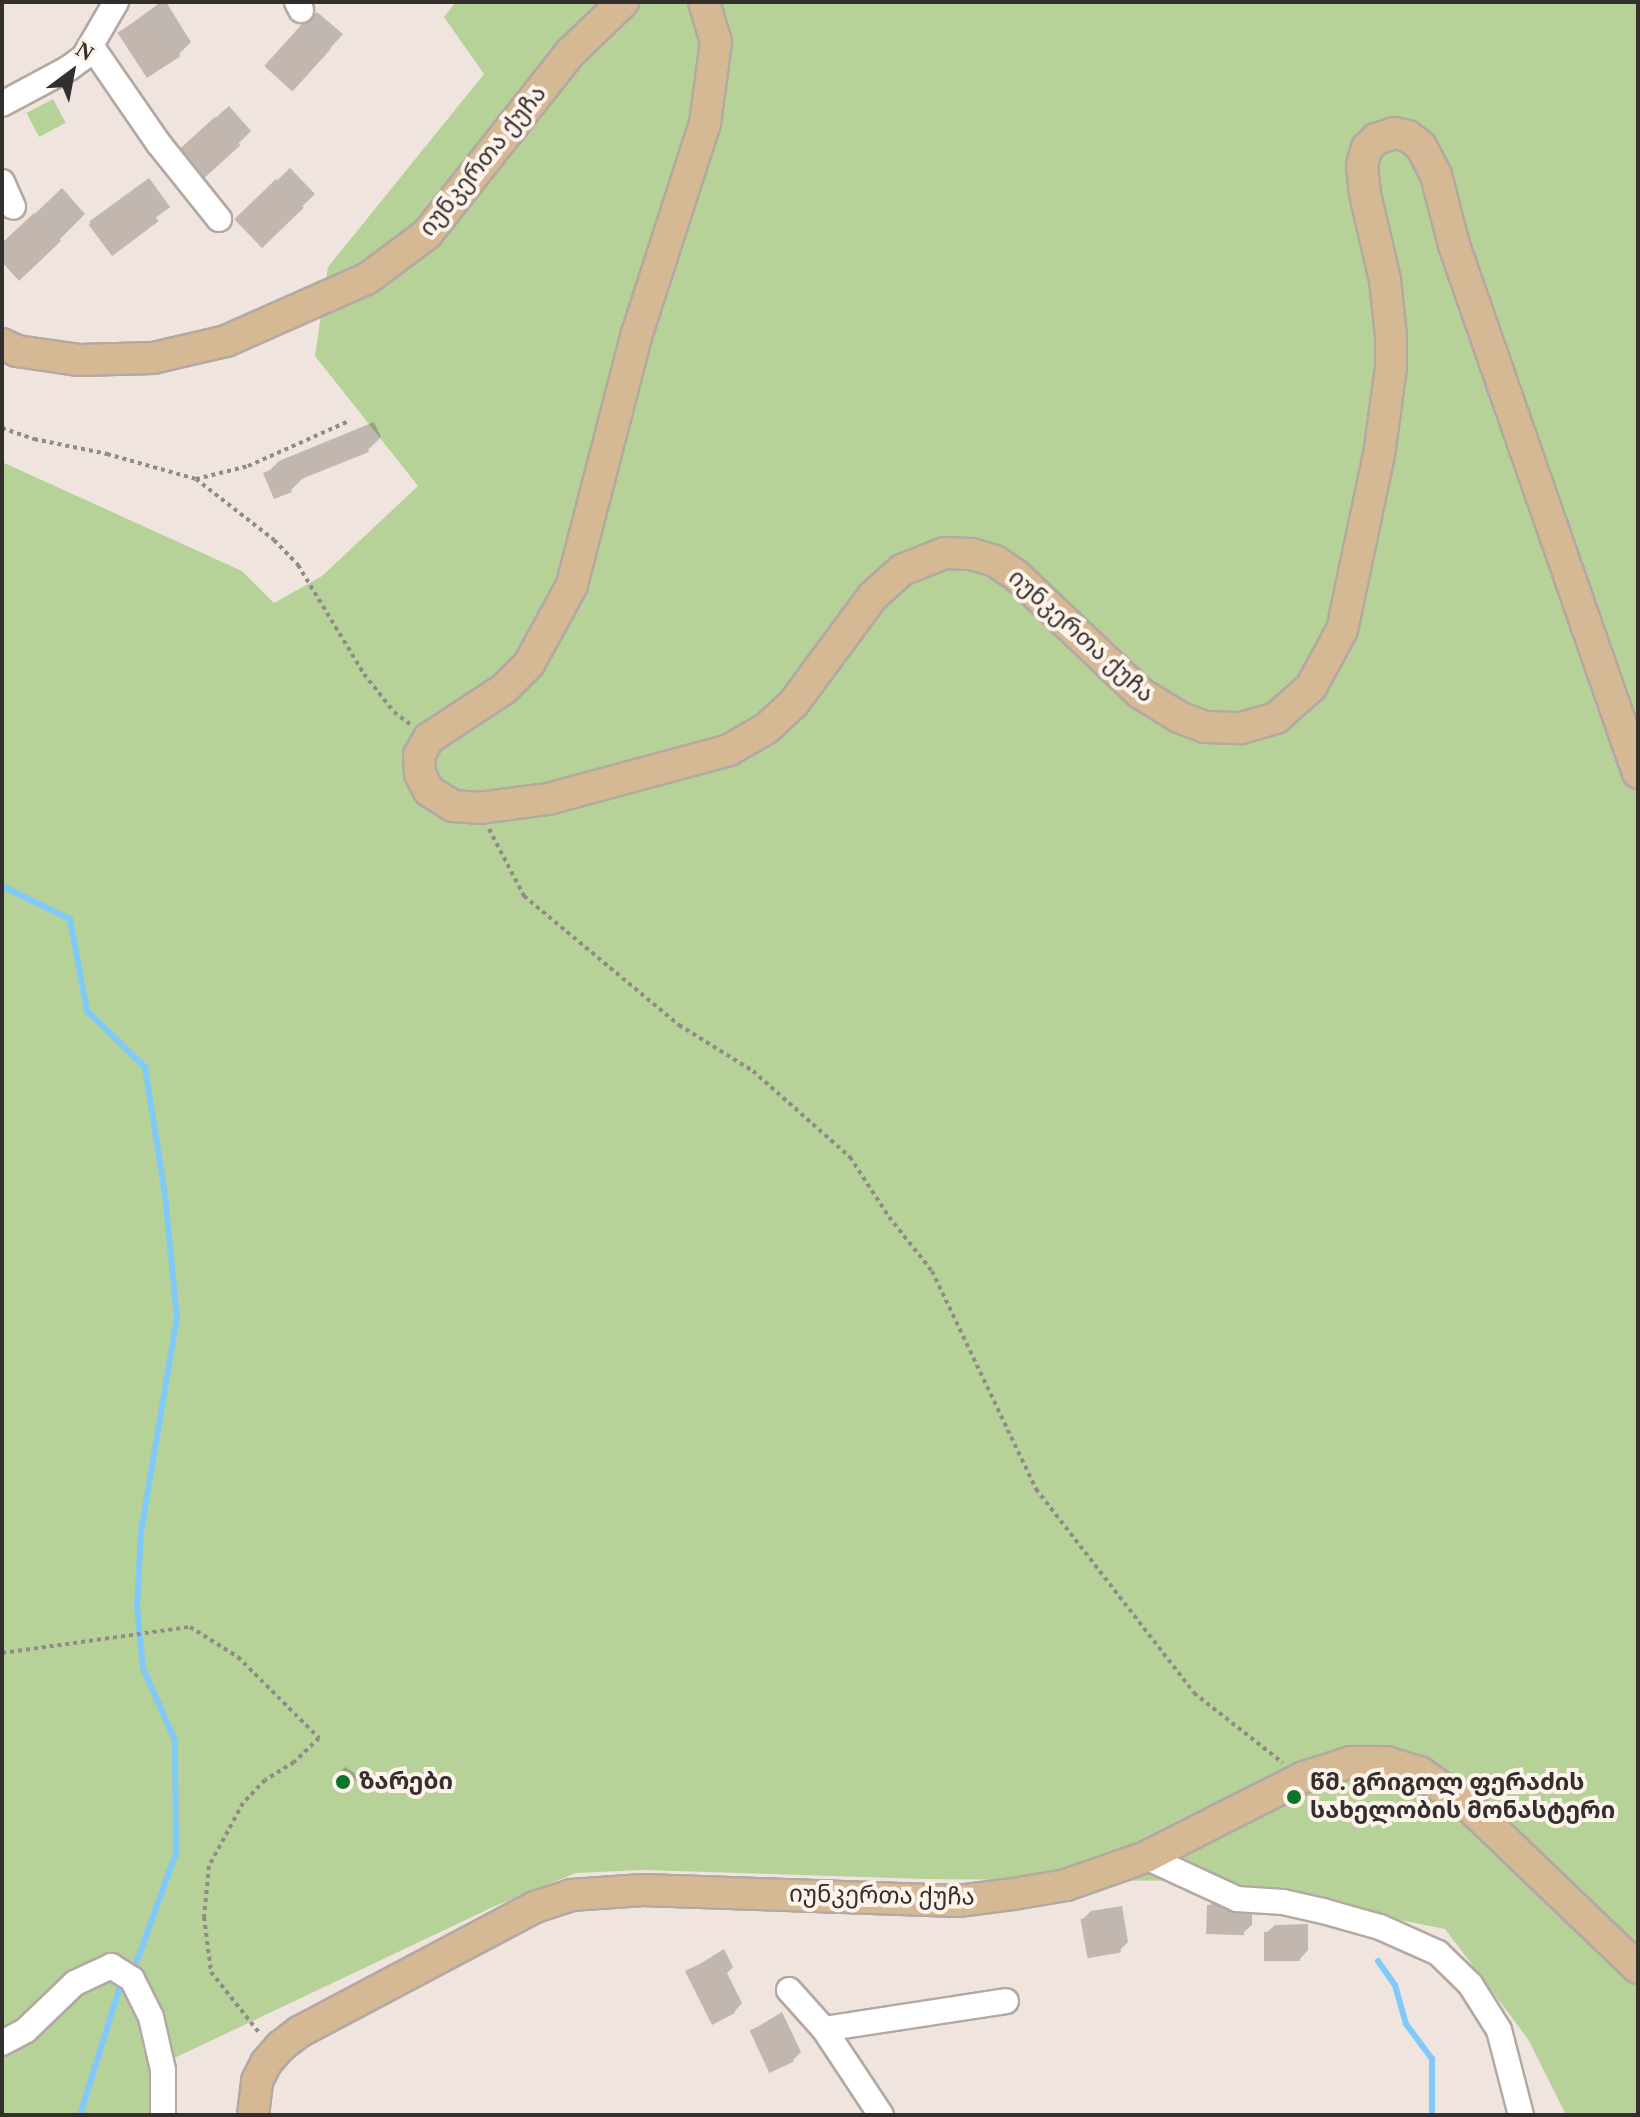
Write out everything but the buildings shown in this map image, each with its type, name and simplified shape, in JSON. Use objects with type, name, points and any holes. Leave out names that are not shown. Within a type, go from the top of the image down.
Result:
[{"type":"main road","name":"იუნკერთა ქუჩა","points":[[2,344],[17,351],[79,360],[153,358],[226,341],[368,278],[427,234],[570,53],[623,2]]},
{"type":"main road","points":[[429,738],[504,689],[529,664],[572,585],[637,333],[705,123],[716,42],[704,2]]},
{"type":"main road","name":"იუნკერთა ქუჩა","points":[[429,738],[419,755],[420,774],[429,791],[453,806],[479,808],[548,799],[729,750],[767,728],[793,704],[873,596],[902,570],[945,553],[971,554],[995,561],[1017,576],[1140,693],[1179,717],[1205,727],[1241,728],[1276,718],[1295,705],[1319,673],[1342,630],[1379,455],[1391,367],[1391,336],[1385,280],[1365,194],[1362,165],[1367,148],[1376,139],[1394,133],[1408,136],[1421,146],[1436,175],[1454,245],[1638,773]]},
{"type":"main road","name":"იუნკერთა ქუჩა","points":[[253,2115],[257,2081],[274,2053],[299,2032],[535,1907],[571,1895],[643,1890],[958,1901],[1066,1885],[1146,1857],[1304,1777],[1351,1762],[1386,1762],[1421,1773],[1471,1808],[1638,1968]]},
{"type":"street","points":[[2,104],[69,68],[92,47],[116,2]]},
{"type":"street","points":[[92,47],[159,144],[219,219]]},
{"type":"street","points":[[2,182],[13,207]]},
{"type":"street","points":[[1146,1857],[1237,1899],[1283,1902],[1323,1911],[1380,1927],[1438,1953],[1470,1984],[1499,2030],[1521,2115]]},
{"type":"street","points":[[3,2044],[26,2030],[75,1983],[111,1966],[132,1979],[151,2017],[163,2070],[163,2115]]},
{"type":"street","points":[[789,1990],[824,2029],[881,2115]]},
{"type":"street","points":[[824,2029],[1006,2001]]},
{"type":"path","points":[[196,479],[248,466],[349,421]]},
{"type":"path","points":[[2,428],[34,439],[107,454],[196,479],[274,540],[298,565],[364,674],[394,712],[429,738]]},
{"type":"path","points":[[479,808],[524,896],[679,1025],[753,1071],[850,1157],[889,1217],[932,1271],[1036,1489],[1194,1693],[1304,1777]]},
{"type":"path","points":[[2,1653],[190,1627],[238,1657],[319,1738],[294,1762],[265,1780],[243,1803],[209,1866],[204,1917],[211,1972],[274,2053]]},
{"type":"green space","points":[[456,2],[1638,2],[1638,2115],[1566,2115],[1528,2039],[1445,1929],[1203,1881],[925,1879],[643,1870],[576,1873],[493,1907],[166,2062],[162,2115],[2,2115],[2,462],[242,571],[274,603],[322,576],[418,486],[315,356],[328,267],[484,74],[444,17]]},
{"type":"green space","points":[[53,99],[66,123],[39,137],[27,113]]},
{"type":"waterway","points":[[2,886],[70,919],[87,1011],[145,1067],[165,1195],[177,1317],[141,1533],[137,1607],[143,1668],[175,1741],[176,1853],[137,1961]]},
{"type":"waterway","points":[[1378,1961],[1395,1985],[1406,2024],[1432,2059],[1432,2115]]},
{"type":"waterway","points":[[80,2115],[121,1983]]},
{"type":"place","name":"ზარები","points":[[343,1782]]},
{"type":"place","name":"წმ. გრიგოლ ფერაძის სახელობის მონასტერი","points":[[1294,1797]]}]
